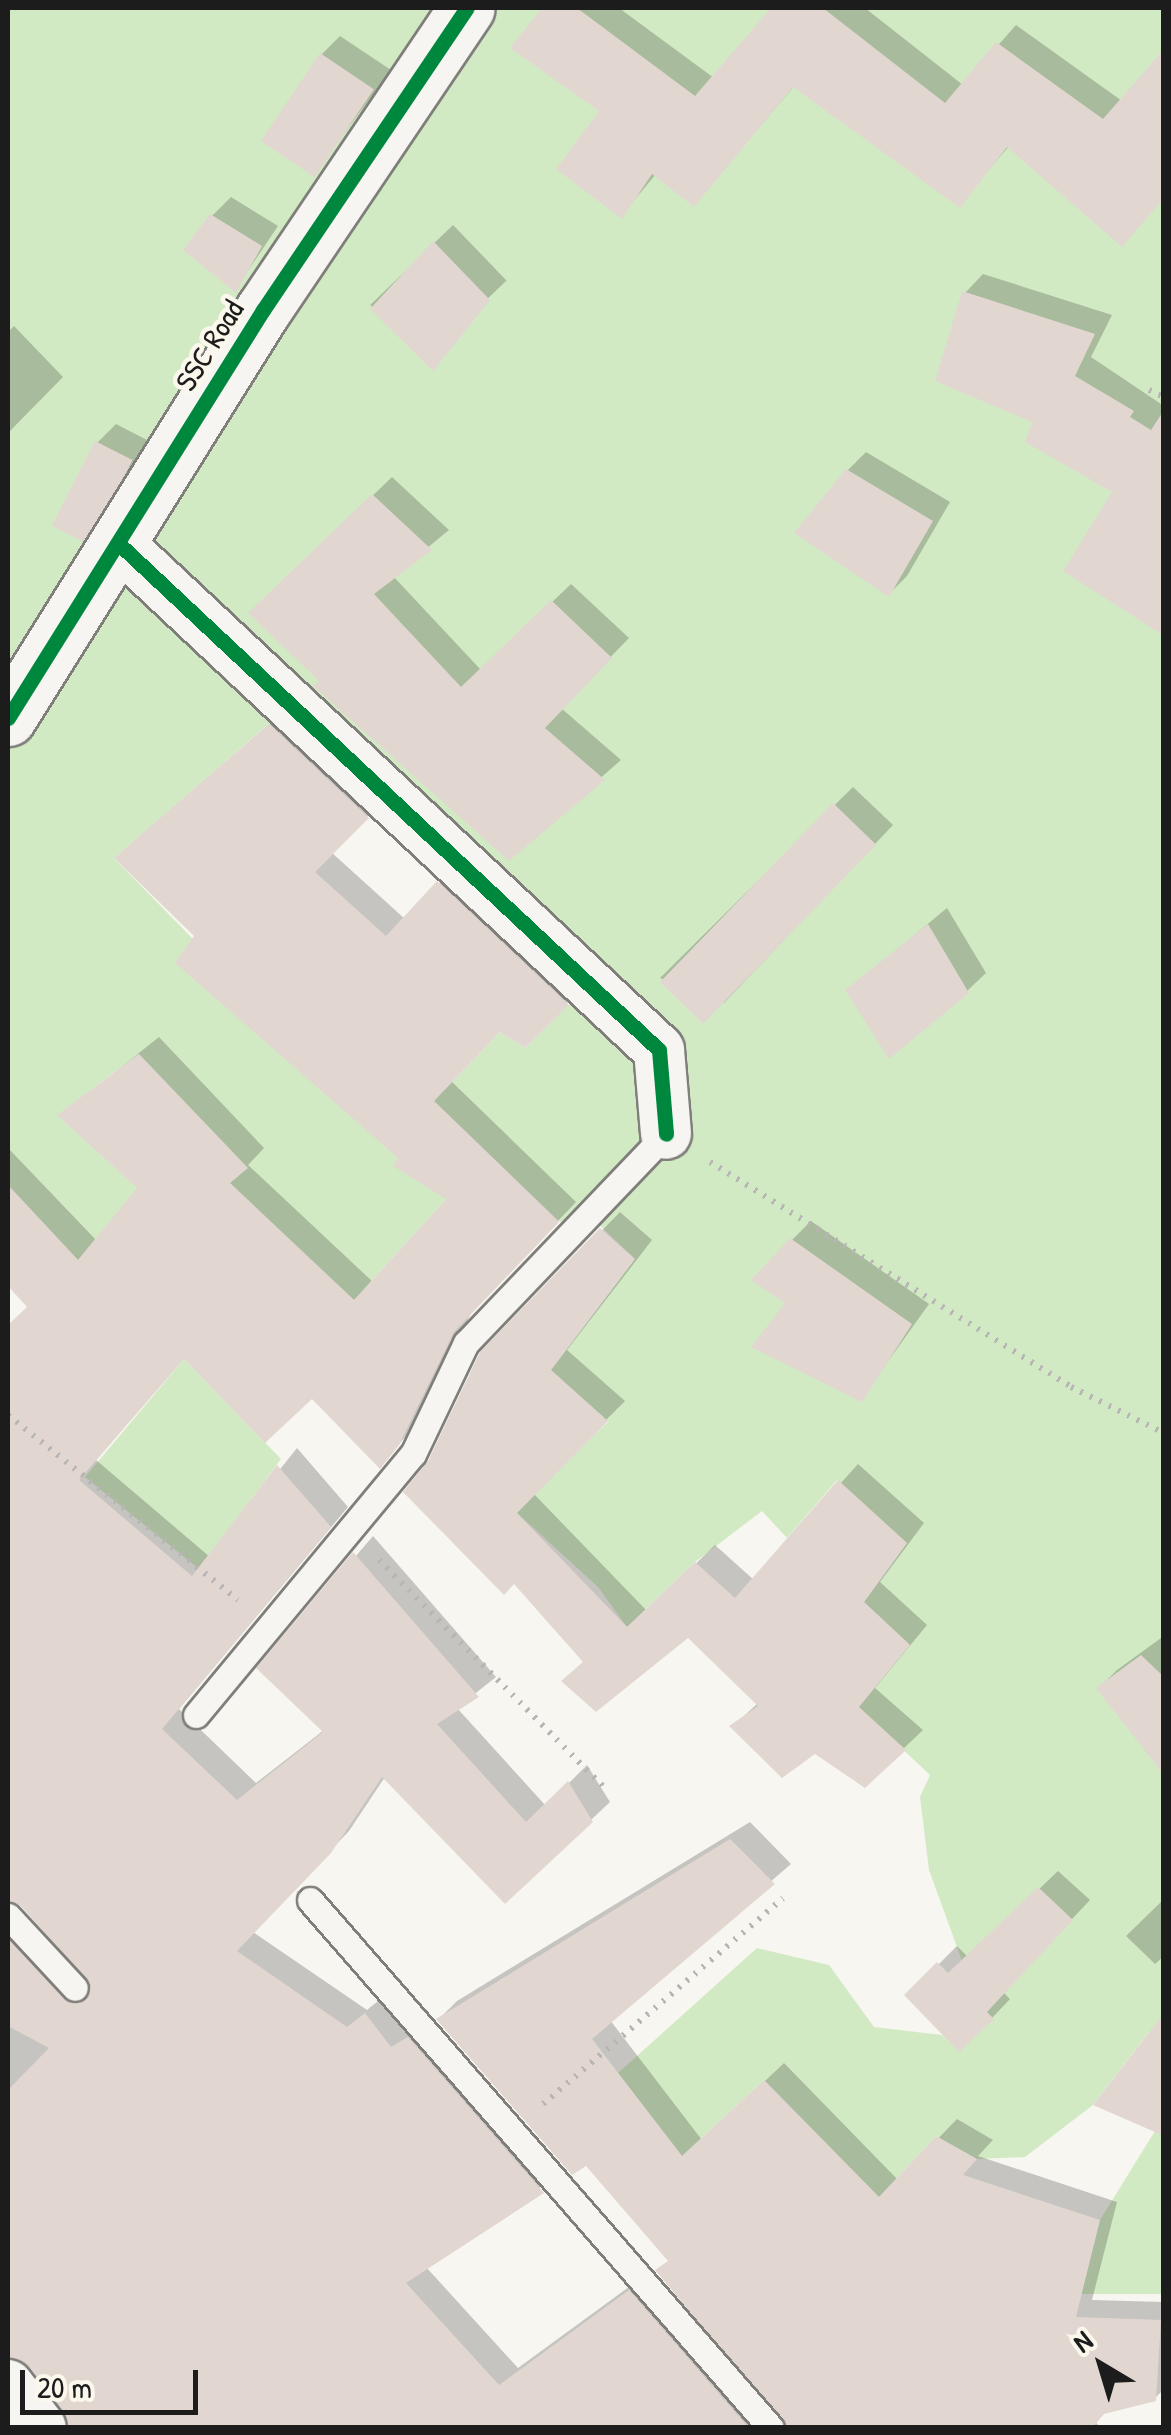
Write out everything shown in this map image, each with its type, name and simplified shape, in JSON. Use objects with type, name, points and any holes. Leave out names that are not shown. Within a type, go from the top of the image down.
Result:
[{"type":"street","name":"SSC Road","points":[[8,718],[263,310],[467,8]]},
{"type":"street","points":[[118,542],[659,1050],[666,1134]]},
{"type":"street","points":[[8,2385],[41,2428]]},
{"type":"lane","points":[[196,1715],[413,1454],[466,1344],[666,1134]]},
{"type":"lane","points":[[310,1900],[771,2428]]},
{"type":"lane","points":[[8,1916],[75,1988]]},
{"type":"path","points":[[1150,390],[1164,397]]},
{"type":"path","points":[[666,1134],[1071,1387],[1164,1434]]},
{"type":"path","points":[[8,1416],[271,1626]]},
{"type":"path","points":[[350,1530],[604,1788]]},
{"type":"path","points":[[512,2131],[783,1898]]},
{"type":"green space","points":[[8,8],[1163,8],[1163,2037],[1149,2032],[1093,2105],[1025,2157],[977,2159],[936,2136],[879,2197],[764,2080],[682,2156],[618,2073],[757,1948],[829,1965],[874,2027],[942,2035],[959,2051],[977,2002],[929,1870],[920,1797],[930,1775],[858,1707],[910,1645],[864,1602],[907,1543],[837,1480],[787,1538],[762,1511],[695,1562],[627,1627],[598,1587],[514,1510],[608,1422],[551,1370],[635,1259],[589,1215],[560,1222],[434,1101],[500,1032],[525,1048],[589,985],[272,721],[114,858],[446,1199],[354,1300],[230,1183],[247,1168],[138,1054],[58,1115],[203,1249],[95,1239],[78,1260],[8,1185]]},
{"type":"green space","points":[[184,1359],[281,1459],[199,1569],[85,1477]]},
{"type":"green space","points":[[1163,2118],[1163,2294],[1081,2294],[1100,2220]]},
{"type":"building","points":[[542,8],[577,8],[695,96],[771,8],[823,8],[945,103],[996,42],[1103,119],[1164,49],[1164,198],[1122,247],[1007,147],[960,208],[793,87],[694,207],[652,174],[622,219],[556,169],[599,111],[510,48]]},
{"type":"building","points":[[320,53],[374,89],[315,177],[261,141]]},
{"type":"building","points":[[210,214],[262,246],[236,293],[183,250]]},
{"type":"building","points":[[433,241],[490,300],[433,371],[370,309]]},
{"type":"building","points":[[962,291],[1095,334],[1075,376],[1134,411],[1130,417],[1151,430],[1164,410],[1164,636],[1063,571],[1112,492],[1025,442],[1032,422],[935,381]]},
{"type":"building","points":[[95,441],[132,460],[89,545],[52,526]]},
{"type":"building","points":[[846,469],[933,521],[889,597],[794,533]]},
{"type":"building","points":[[372,494],[432,550],[374,594],[461,687],[551,600],[612,658],[545,728],[605,780],[509,861],[313,686],[319,681],[248,613]]},
{"type":"building","points":[[269,724],[369,818],[315,872],[386,936],[437,881],[569,1005],[525,1048],[500,1032],[434,1101],[559,1222],[454,1332],[399,1445],[380,1469],[312,1399],[265,1443],[184,1359],[79,1480],[192,1576],[277,1465],[331,1527],[162,1729],[237,1800],[323,1732],[256,1668],[353,1552],[479,1697],[437,1724],[526,1822],[568,1781],[593,1822],[505,1904],[382,1777],[331,1853],[237,1951],[347,2027],[365,2013],[391,2047],[408,2037],[544,2193],[406,2283],[499,2385],[629,2290],[749,2428],[69,2428],[31,2368],[8,2357],[8,2090],[49,2048],[8,2026],[8,1939],[69,2003],[85,2000],[91,1985],[20,1905],[8,1900],[8,1325],[27,1307],[8,1286],[8,1185],[78,1260],[137,1188],[57,1115],[139,1054],[248,1168],[230,1183],[354,1300],[446,1199],[393,1166],[398,1158],[175,963],[194,936],[114,858]]},
{"type":"building","points":[[833,803],[876,845],[703,1024],[660,982]]},
{"type":"building","points":[[928,924],[969,993],[889,1059],[845,990]]},
{"type":"building","points":[[600,1228],[635,1259],[551,1370],[608,1421],[517,1513],[627,1627],[695,1562],[735,1598],[838,1480],[907,1543],[864,1602],[910,1645],[859,1707],[906,1750],[865,1788],[815,1754],[782,1778],[729,1726],[758,1706],[688,1638],[596,1712],[561,1681],[583,1662],[514,1584],[504,1595],[403,1492],[428,1461],[480,1352]]},
{"type":"building","points":[[790,1238],[912,1324],[862,1402],[751,1347],[785,1303],[751,1280]]},
{"type":"building","points":[[1141,1655],[1164,1677],[1164,1775],[1096,1688]]},
{"type":"building","points":[[730,1839],[775,1884],[592,2039],[682,2156],[764,2080],[879,2197],[936,2136],[977,2159],[963,2175],[1100,2220],[1076,2317],[1161,2320],[1156,2401],[1104,2414],[1092,2428],[787,2428],[655,2270],[668,2261],[586,2166],[572,2175],[436,2019]]},
{"type":"building","points":[[1038,1887],[1073,1920],[987,2012],[994,2019],[959,2052],[904,1995],[937,1962],[948,1973]]},
{"type":"building","points":[[1164,2013],[1164,2136],[1093,2105]]},
{"type":"cycle path","points":[[8,718],[263,310],[467,8]]},
{"type":"cycle path","points":[[118,543],[659,1050],[666,1134]]}]
